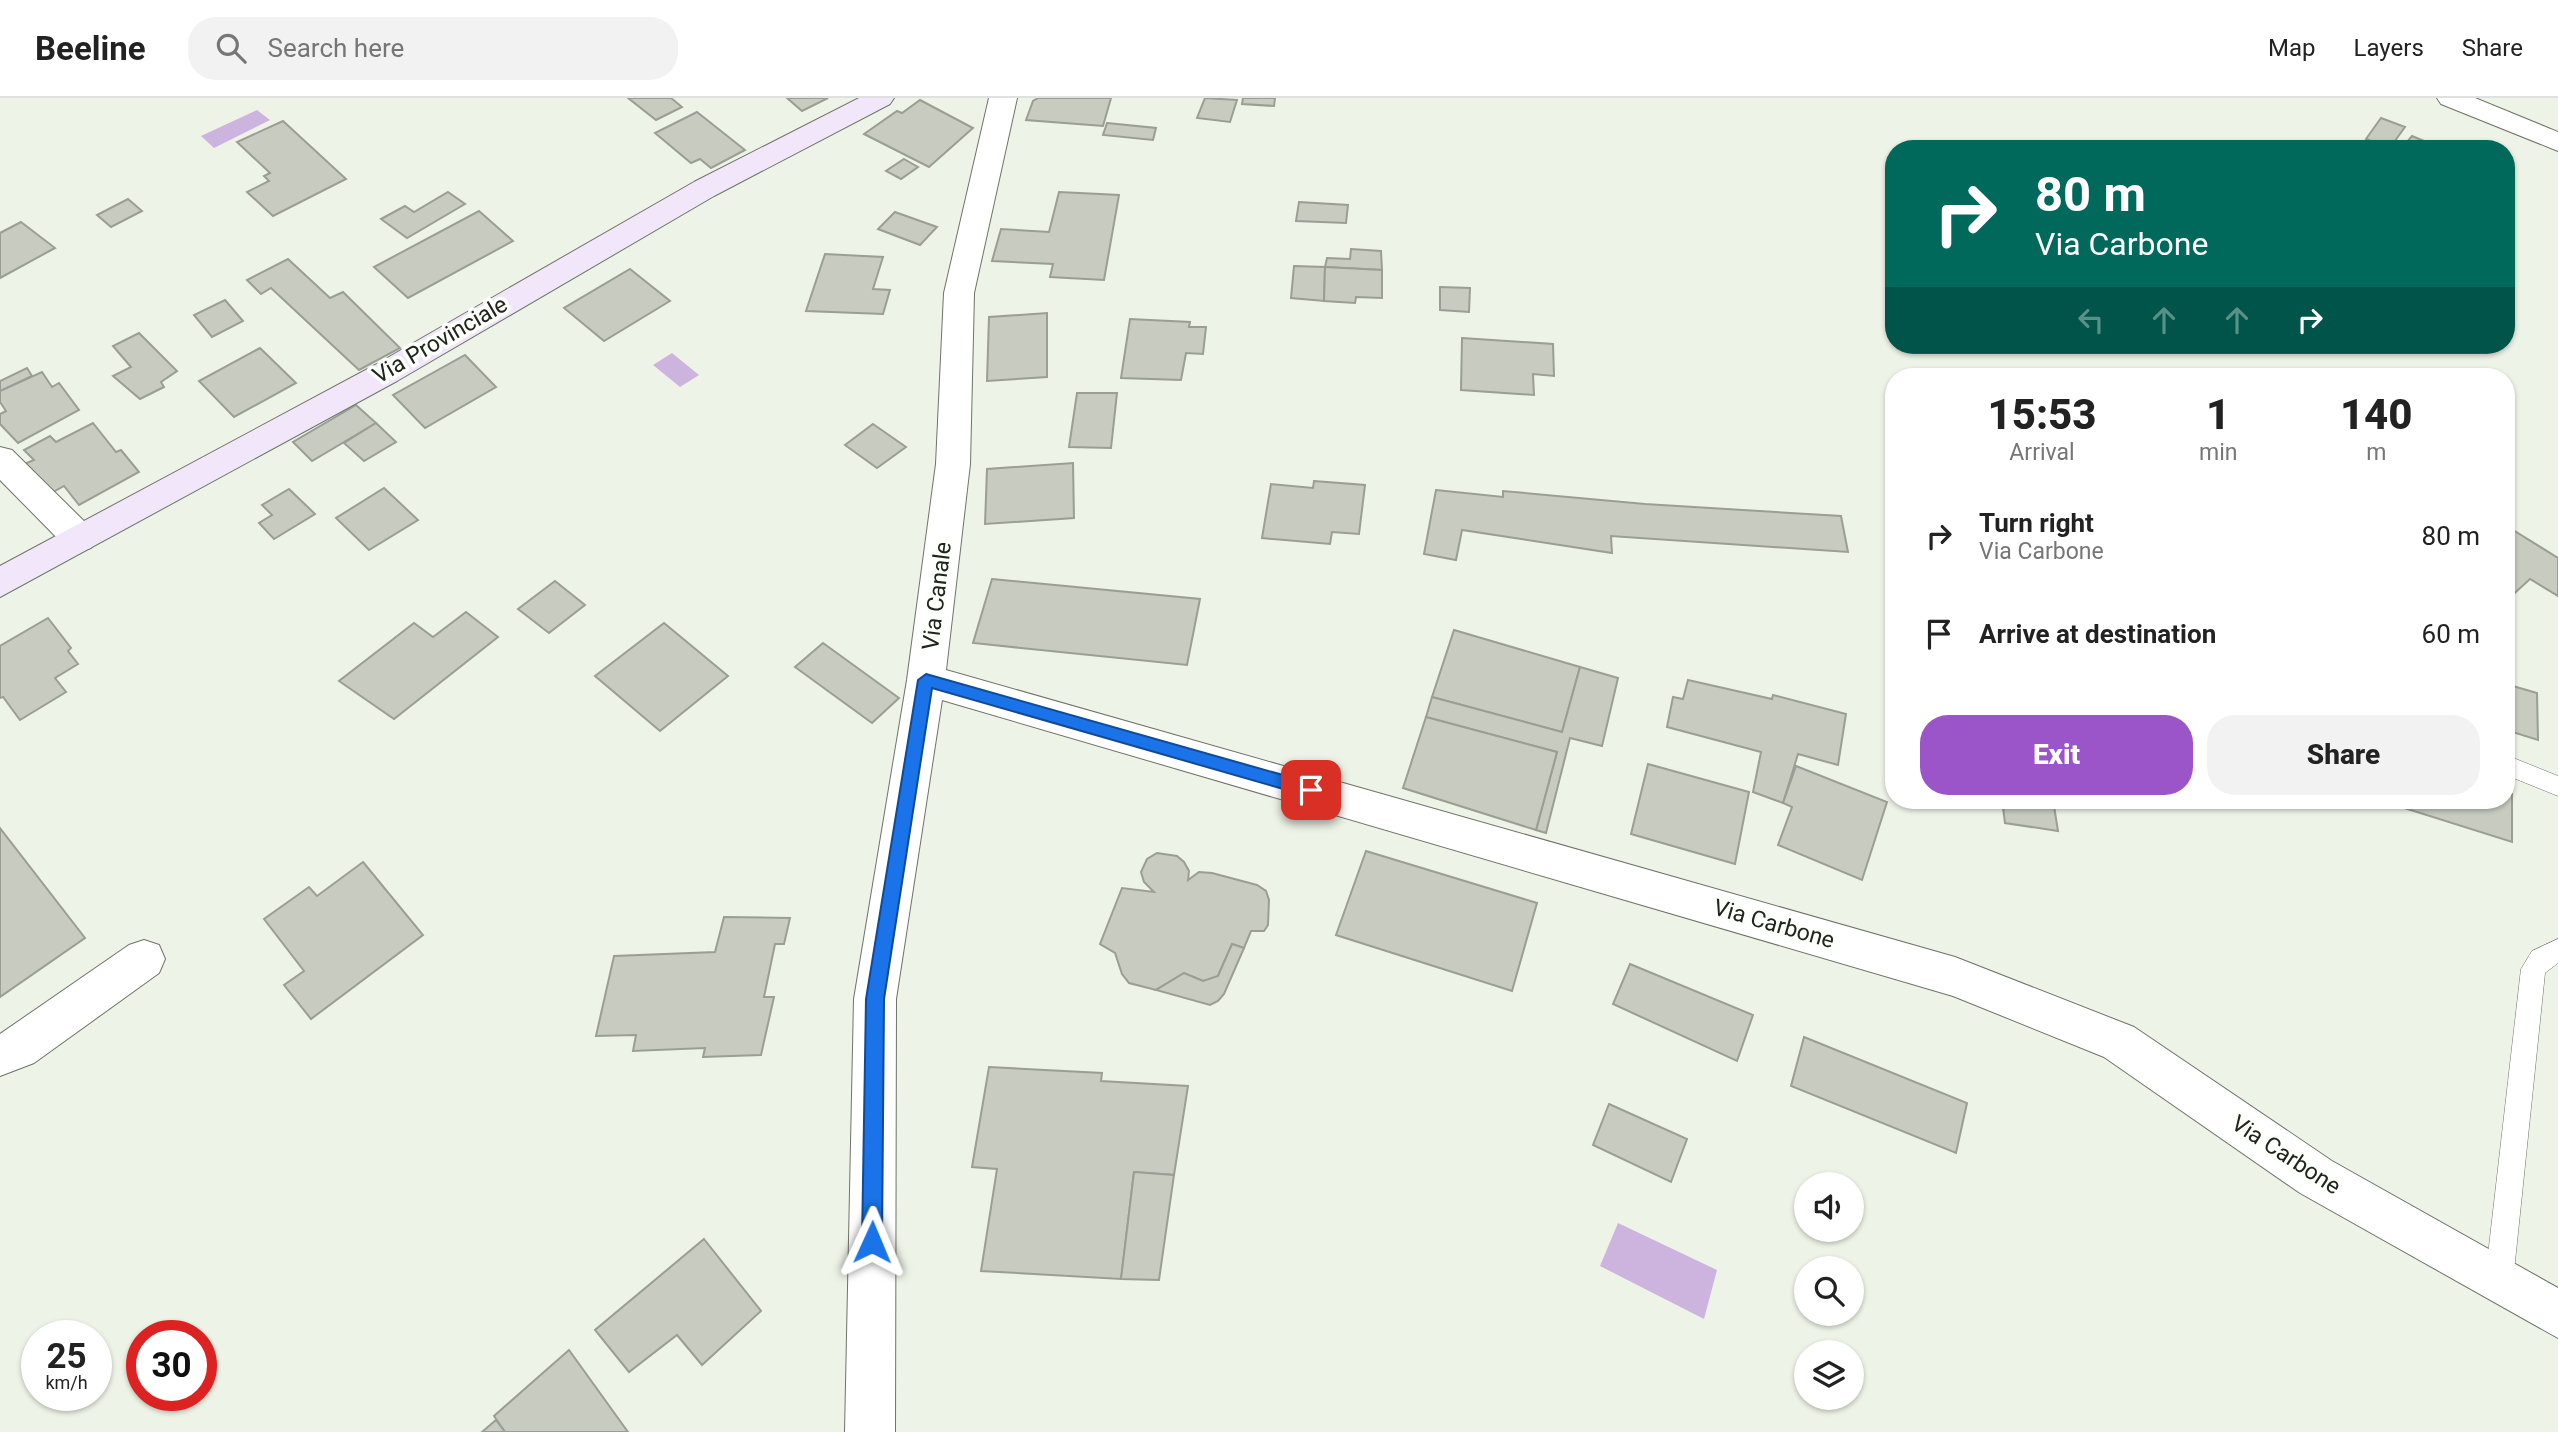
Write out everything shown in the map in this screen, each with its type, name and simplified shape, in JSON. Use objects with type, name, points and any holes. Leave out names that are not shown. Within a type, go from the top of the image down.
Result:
[{"type":"street","name":"Via Provinciale","points":[[0,583],[386,373],[704,189],[880,98]]},
{"type":"street","name":"Via Canale","points":[[870,1432],[875,999],[926,680],[953,464],[959,293],[1003,98]]},
{"type":"street","points":[[2451,98],[2558,142]]},
{"type":"street","points":[[0,459],[79,538]]},
{"type":"street","name":"Via Carbone","points":[[926,680],[1955,977],[2119,1042],[2316,1177],[2558,1314]]},
{"type":"street","points":[[0,1055],[19,1048],[144,959]]},
{"type":"lane","points":[[2515,769],[2558,786]]},
{"type":"lane","points":[[2499,1281],[2533,969],[2541,959],[2558,950]]},
{"type":"shaded area","points":[[257,110],[270,120],[214,148],[201,136]]},
{"type":"shaded area","points":[[672,353],[699,375],[680,387],[653,365]]},
{"type":"shaded area","points":[[1618,1223],[1717,1270],[1704,1319],[1600,1266]]},
{"type":"building","points":[[628,98],[671,98],[682,107],[656,120]]},
{"type":"building","points":[[787,98],[828,98],[802,111]]},
{"type":"building","points":[[1038,98],[1111,98],[1103,126],[1026,120],[1033,101]]},
{"type":"building","points":[[1205,98],[1237,100],[1230,122],[1197,118]]},
{"type":"building","points":[[1243,98],[1275,98],[1274,106],[1242,104]]},
{"type":"building","points":[[920,100],[973,128],[929,167],[864,134],[897,111],[902,113]]},
{"type":"building","points":[[697,112],[745,150],[711,168],[700,159],[691,163],[655,133]]},
{"type":"building","points":[[2381,118],[2405,127],[2396,140],[2366,139]]},
{"type":"building","points":[[283,121],[346,179],[273,216],[247,192],[269,181],[264,176],[270,173],[237,142]]},
{"type":"building","points":[[1107,123],[1156,128],[1153,140],[1103,135]]},
{"type":"building","points":[[904,159],[918,167],[901,179],[886,171]]},
{"type":"building","points":[[448,192],[465,204],[407,238],[381,219],[405,206],[414,212]]},
{"type":"building","points":[[1059,192],[1119,195],[1104,280],[1050,277],[1053,264],[992,261],[1001,229],[1049,232]]},
{"type":"building","points":[[128,199],[142,211],[111,227],[97,215]]},
{"type":"building","points":[[1299,202],[1348,205],[1346,223],[1296,221]]},
{"type":"building","points":[[479,211],[513,241],[408,298],[374,267]]},
{"type":"building","points":[[895,212],[937,227],[920,245],[878,229]]},
{"type":"building","points":[[21,222],[55,248],[0,278],[0,233]]},
{"type":"building","points":[[1351,249],[1381,251],[1382,270],[1325,267],[1327,258],[1350,259]]},
{"type":"building","points":[[825,254],[883,257],[873,289],[890,290],[883,314],[806,311]]},
{"type":"building","points":[[288,259],[330,298],[343,292],[400,348],[359,370],[271,288],[261,294],[247,280]]},
{"type":"building","points":[[1294,266],[1325,267],[1324,301],[1291,298]]},
{"type":"building","points":[[1325,267],[1382,270],[1382,298],[1356,297],[1355,303],[1324,301]]},
{"type":"building","points":[[630,269],[670,301],[604,341],[564,308]]},
{"type":"building","points":[[1440,287],[1470,288],[1469,312],[1440,310]]},
{"type":"building","points":[[225,300],[243,321],[212,337],[194,315]]},
{"type":"building","points":[[1047,313],[1047,377],[987,381],[989,317]]},
{"type":"building","points":[[1130,319],[1190,322],[1189,327],[1206,327],[1203,354],[1186,353],[1181,380],[1121,378]]},
{"type":"building","points":[[139,333],[177,371],[161,382],[164,387],[140,399],[113,376],[131,367],[113,346]]},
{"type":"building","points":[[1462,338],[1553,344],[1554,376],[1533,374],[1534,395],[1461,390]]},
{"type":"building","points":[[260,348],[296,383],[234,417],[199,381]]},
{"type":"building","points":[[465,355],[496,387],[425,428],[393,395]]},
{"type":"building","points":[[27,368],[32,376],[0,391],[0,381]]},
{"type":"building","points":[[42,372],[52,387],[59,383],[79,410],[18,443],[0,424],[0,414],[6,411],[0,402],[0,391]]},
{"type":"building","points":[[1077,393],[1117,393],[1111,448],[1069,447]]},
{"type":"building","points":[[356,405],[376,423],[312,461],[293,442]]},
{"type":"building","points":[[93,423],[116,452],[121,450],[139,472],[79,505],[64,486],[46,496],[22,465],[34,460],[24,450],[50,436],[56,442]]},
{"type":"building","points":[[376,423],[396,442],[364,461],[344,443]]},
{"type":"building","points":[[873,424],[906,447],[877,468],[845,445]]},
{"type":"building","points":[[1073,463],[1074,518],[985,524],[987,469]]},
{"type":"building","points":[[1314,481],[1365,485],[1359,534],[1332,532],[1330,544],[1262,538],[1271,484],[1313,488]]},
{"type":"building","points":[[384,488],[418,520],[369,550],[336,518]]},
{"type":"building","points":[[289,489],[315,514],[274,539],[259,523],[272,515],[262,505]]},
{"type":"building","points":[[1436,490],[1503,497],[1503,491],[1645,504],[1841,516],[1848,552],[1611,536],[1612,553],[1462,530],[1456,560],[1424,554]]},
{"type":"building","points":[[2515,531],[2558,558],[2558,596],[2530,579],[2515,593]]},
{"type":"building","points":[[992,579],[1200,599],[1187,665],[973,643]]},
{"type":"building","points":[[555,581],[585,605],[549,633],[518,609]]},
{"type":"building","points":[[466,612],[498,637],[394,719],[339,681],[414,623],[433,637]]},
{"type":"building","points":[[48,618],[71,648],[68,651],[78,664],[55,678],[66,692],[20,720],[3,697],[0,698],[0,646]]},
{"type":"building","points":[[664,623],[728,676],[660,731],[595,676]]},
{"type":"building","points":[[1454,630],[1580,667],[1562,732],[1432,697]]},
{"type":"building","points":[[823,643],[899,698],[872,723],[795,667]]},
{"type":"building","points":[[1580,667],[1618,678],[1602,746],[1570,738],[1546,833],[1536,830],[1557,752],[1426,717],[1432,697],[1562,732]]},
{"type":"building","points":[[1688,680],[1772,699],[1773,695],[1846,714],[1838,765],[1798,754],[1783,803],[1753,792],[1761,752],[1667,727],[1673,697],[1683,699]]},
{"type":"building","points":[[2515,687],[2537,693],[2538,740],[2515,733]]},
{"type":"building","points":[[1426,717],[1557,752],[1536,830],[1403,788]]},
{"type":"building","points":[[1648,764],[1749,792],[1735,864],[1631,834]]},
{"type":"building","points":[[1796,766],[1885,801],[1862,880],[1778,845],[1792,807],[1783,803]]},
{"type":"building","points":[[2003,809],[2054,809],[2058,831],[2005,823]]},
{"type":"building","points":[[2408,809],[2512,809],[2512,842]]},
{"type":"building","points":[[0,828],[85,938],[0,997]]},
{"type":"building","points":[[1366,851],[1537,903],[1512,991],[1336,935]]},
{"type":"building","points":[[1157,853],[1177,856],[1184,862],[1189,871],[1188,880],[1199,872],[1212,873],[1257,885],[1266,891],[1269,900],[1268,925],[1264,931],[1251,931],[1244,948],[1232,944],[1218,976],[1211,980],[1203,981],[1184,973],[1156,990],[1129,983],[1122,974],[1115,953],[1100,944],[1122,888],[1154,892],[1144,882],[1141,872],[1147,859]]},
{"type":"building","points":[[363,862],[423,935],[311,1019],[284,985],[304,971],[264,919],[309,887],[317,896]]},
{"type":"building","points":[[724,917],[790,918],[784,944],[775,944],[764,997],[774,997],[761,1055],[703,1057],[705,1048],[633,1051],[636,1035],[596,1036],[614,956],[715,952]]},
{"type":"building","points":[[1232,944],[1244,948],[1224,994],[1218,1001],[1210,1005],[1156,990],[1184,973],[1203,981],[1218,976]]},
{"type":"building","points":[[1630,964],[1753,1015],[1737,1061],[1613,1004]]},
{"type":"building","points":[[1804,1037],[1967,1103],[1956,1153],[1791,1086]]},
{"type":"building","points":[[989,1067],[1102,1073],[1101,1081],[1188,1086],[1174,1175],[1134,1172],[1121,1279],[981,1271],[997,1169],[972,1167]]},
{"type":"building","points":[[1609,1104],[1687,1139],[1671,1182],[1593,1145]]},
{"type":"building","points":[[1134,1172],[1174,1175],[1159,1280],[1121,1279]]},
{"type":"building","points":[[704,1239],[761,1311],[702,1365],[677,1335],[629,1372],[595,1330]]},
{"type":"building","points":[[569,1350],[628,1432],[505,1432],[494,1416]]},
{"type":"building","points":[[496,1420],[505,1432],[482,1432]]},
{"type":"route","points":[[872,1242],[875,999],[926,680],[1311,790]]}]
